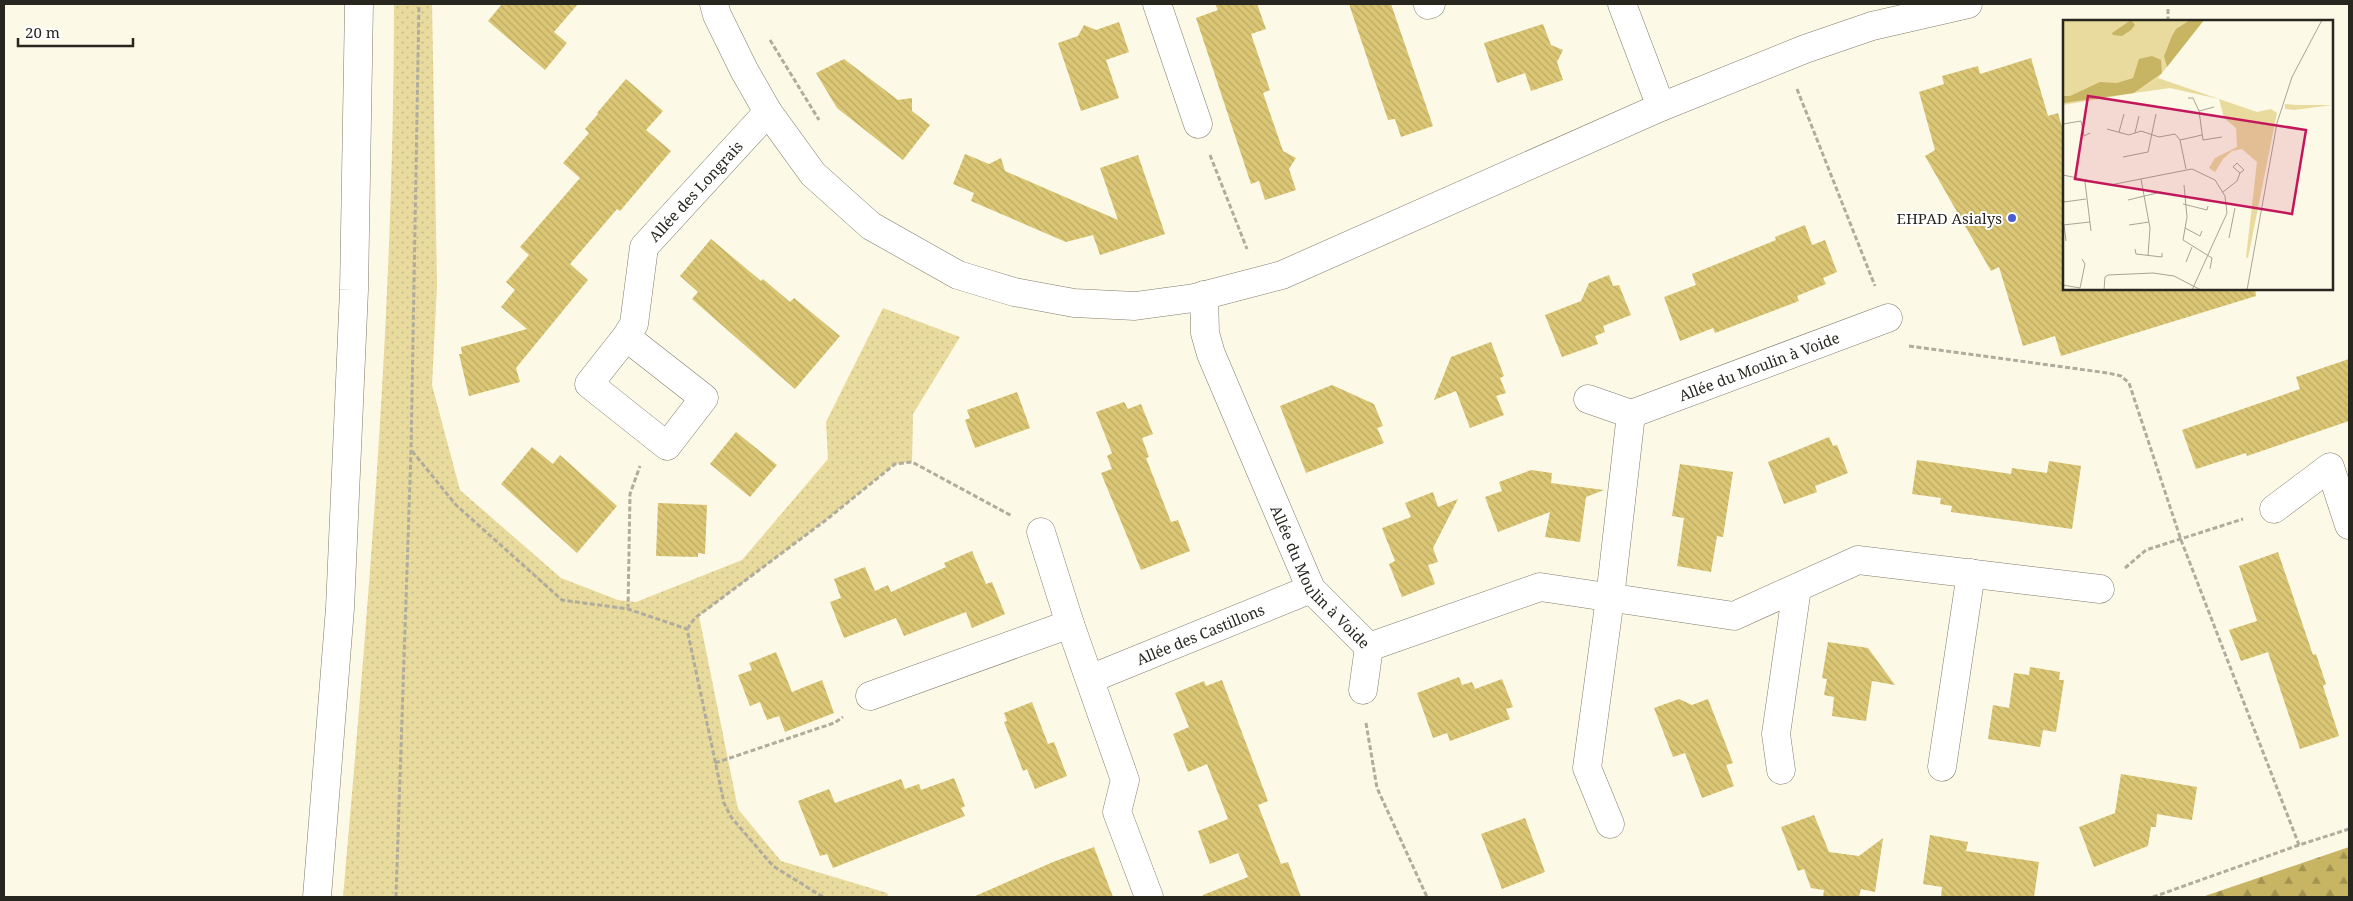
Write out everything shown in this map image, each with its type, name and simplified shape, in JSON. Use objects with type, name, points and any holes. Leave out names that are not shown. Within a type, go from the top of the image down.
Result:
[{"type":"street","points":[[317,897],[340,598],[354,290],[359,4]]},
{"type":"street","points":[[714,4],[717,15],[744,70],[768,112],[813,174],[872,226],[958,275],[1014,292],[1074,304],[1135,306],[1204,295],[1282,275],[1661,107],[1872,26],[1968,4]]},
{"type":"street","points":[[1157,4],[1198,124]]},
{"type":"street","points":[[1622,4],[1661,107]]},
{"type":"street","name":"Allée des Longrais","points":[[626,338],[634,324],[644,248],[768,112]]},
{"type":"street","name":"Allée du Moulin à Voide","points":[[1204,295],[1205,333],[1211,354],[1310,589],[1369,647],[1540,587],[1734,616],[1858,560],[2100,589]]},
{"type":"street","name":"Allée du Moulin à Voide","points":[[1631,414],[1888,318]]},
{"type":"street","points":[[1588,399],[1631,414],[1610,598],[1587,768],[1610,824]]},
{"type":"street","points":[[2274,509],[2330,467],[2349,525]]},
{"type":"street","points":[[1041,532],[1070,624],[1125,780],[1117,812],[1149,897]]},
{"type":"street","points":[[1942,767],[1972,574]]},
{"type":"street","points":[[1781,770],[1776,734],[1797,588]]},
{"type":"street","name":"Allée des Castillons","points":[[1090,679],[1310,589]]},
{"type":"street","points":[[870,696],[1070,624]]},
{"type":"street","points":[[1363,690],[1369,647]]},
{"type":"path","points":[[396,897],[411,451],[419,4]]},
{"type":"path","points":[[2168,9],[2168,20]]},
{"type":"path","points":[[766,34],[821,124]]},
{"type":"path","points":[[1797,88],[1899,344],[2121,376],[2129,383],[2181,540],[2299,845]]},
{"type":"path","points":[[1198,124],[1248,250],[1243,252]]},
{"type":"path","points":[[411,451],[456,505],[562,600],[628,609],[688,629]]},
{"type":"path","points":[[824,897],[773,866],[731,817],[724,803],[688,629],[695,618],[826,520],[895,464],[912,462],[1017,519]]},
{"type":"path","points":[[628,609],[630,494]]},
{"type":"path","points":[[2100,589],[2146,550],[2274,509]]},
{"type":"path","points":[[1363,690],[1367,740],[1376,788],[1427,897]]},
{"type":"path","points":[[715,763],[834,723]]},
{"type":"path","points":[[2153,897],[2299,845],[2349,830]]},
{"type":"green space","points":[[2349,847],[2349,897],[2202,897]]},
{"type":"shaded area","points":[[394,4],[432,4],[437,285],[432,385],[460,490],[561,578],[618,600],[636,602],[742,560],[828,459],[826,422],[883,308],[960,337],[913,414],[912,462],[895,464],[826,520],[699,616],[738,809],[781,861],[887,893],[889,897],[343,897],[371,563],[385,339],[393,116]]},
{"type":"building","points":[[502,4],[578,4],[554,32],[567,43],[545,70],[488,21]]},
{"type":"building","points":[[1215,4],[1257,4],[1266,29],[1251,34],[1270,90],[1263,93],[1283,151],[1296,158],[1289,169],[1296,190],[1265,200],[1259,181],[1251,184],[1196,18],[1218,10]]},
{"type":"building","points":[[1349,4],[1391,4],[1433,126],[1401,137],[1395,119],[1388,120]]},
{"type":"building","points":[[1119,22],[1129,52],[1106,60],[1119,98],[1081,111],[1058,43],[1078,36],[1084,25],[1096,30]]},
{"type":"building","points":[[1543,24],[1551,45],[1563,50],[1557,62],[1563,80],[1531,91],[1525,73],[1497,83],[1484,43]]},
{"type":"building","name":"EHPAD Asialys","points":[[2031,58],[2048,116],[2058,113],[2063,130],[2063,290],[2255,290],[2256,296],[2061,356],[2055,336],[2023,346],[1999,267],[1991,271],[1925,156],[1935,150],[1919,92],[1944,84],[1942,76],[1978,66],[1980,74]]},
{"type":"building","points":[[844,59],[898,100],[912,98],[912,111],[930,125],[903,160],[837,108],[816,73]]},
{"type":"building","points":[[626,79],[663,111],[646,130],[671,151],[620,211],[617,209],[570,264],[588,280],[516,368],[520,382],[469,396],[459,354],[462,354],[461,347],[527,329],[501,307],[515,290],[506,282],[529,255],[520,247],[580,178],[563,163],[589,133],[585,129],[597,113]]},
{"type":"building","points":[[965,154],[989,164],[1001,158],[1005,171],[1118,220],[1100,168],[1138,155],[1165,234],[1100,255],[1093,235],[1066,242],[971,201],[974,193],[953,184]]},
{"type":"building","points":[[1805,225],[1812,245],[1825,240],[1837,272],[1823,278],[1826,284],[1797,296],[1799,301],[1715,333],[1713,328],[1680,341],[1664,297],[1696,285],[1692,274],[1776,240],[1775,237]]},
{"type":"building","points":[[711,239],[761,281],[763,279],[790,302],[794,298],[840,336],[795,389],[692,299],[698,292],[680,276]]},
{"type":"building","points":[[1609,275],[1613,286],[1619,285],[1631,315],[1603,326],[1605,332],[1595,336],[1598,344],[1562,357],[1545,315],[1581,301],[1589,283]]},
{"type":"building","points":[[1491,342],[1504,376],[1500,378],[1506,393],[1496,396],[1504,415],[1470,428],[1456,391],[1434,400],[1451,357]]},
{"type":"building","points":[[2349,359],[2349,421],[2247,456],[2246,453],[2196,469],[2182,430],[2300,389],[2296,377]]},
{"type":"building","points":[[1332,385],[1374,404],[1383,426],[1377,428],[1384,443],[1306,473],[1280,406]]},
{"type":"building","points":[[1017,392],[1030,428],[975,448],[965,420],[970,418],[967,410]]},
{"type":"building","points":[[1124,402],[1128,409],[1141,404],[1153,434],[1142,438],[1149,457],[1146,458],[1171,522],[1178,520],[1190,551],[1141,570],[1101,473],[1112,469],[1107,456],[1112,453],[1096,412]]},
{"type":"building","points":[[736,432],[777,465],[750,497],[710,464]]},
{"type":"building","points":[[1829,437],[1833,446],[1837,445],[1848,473],[1815,486],[1817,492],[1784,504],[1768,462]]},
{"type":"building","points":[[532,447],[553,464],[560,455],[617,506],[577,553],[501,484]]},
{"type":"building","points":[[1917,460],[2011,474],[2012,468],[2047,473],[2049,461],[2081,466],[2072,529],[1951,512],[1952,506],[1940,504],[1941,498],[1912,494]]},
{"type":"building","points":[[1680,464],[1733,472],[1723,537],[1717,536],[1711,572],[1677,566],[1684,518],[1672,516]]},
{"type":"building","points":[[1531,470],[1552,473],[1551,483],[1604,490],[1586,497],[1580,542],[1545,537],[1550,512],[1498,532],[1485,497],[1502,491],[1499,482]]},
{"type":"building","points":[[1433,492],[1438,507],[1458,499],[1433,548],[1438,562],[1428,565],[1435,584],[1402,597],[1389,564],[1395,561],[1382,528],[1411,517],[1405,503]]},
{"type":"building","points":[[658,503],[707,505],[705,554],[698,553],[698,557],[656,556]]},
{"type":"building","points":[[972,551],[986,584],[992,582],[1005,614],[972,628],[966,612],[904,636],[896,618],[844,638],[830,602],[841,598],[834,579],[865,567],[875,591],[888,585],[891,592],[946,567],[944,563]]},
{"type":"building","points":[[2278,552],[2313,655],[2316,654],[2326,684],[2323,686],[2339,736],[2300,749],[2268,652],[2241,661],[2229,630],[2257,621],[2239,566]]},
{"type":"building","points":[[1828,642],[1868,648],[1895,685],[1872,681],[1866,721],[1832,716],[1834,697],[1824,695],[1827,679],[1822,678]]},
{"type":"building","points":[[776,652],[792,692],[822,680],[834,713],[785,732],[779,716],[767,720],[760,702],[750,706],[738,675],[752,670],[749,663]]},
{"type":"building","points":[[2030,667],[2060,672],[2059,680],[2064,680],[2056,732],[2043,730],[2040,747],[1988,739],[1993,705],[2009,708],[2014,673],[2029,675]]},
{"type":"building","points":[[1459,677],[1462,685],[1472,682],[1475,689],[1502,679],[1513,707],[1506,709],[1510,719],[1450,741],[1447,733],[1433,738],[1417,693]]},
{"type":"building","points":[[1222,680],[1268,801],[1258,805],[1281,864],[1288,862],[1301,897],[1203,897],[1203,895],[1248,877],[1238,853],[1210,864],[1198,831],[1228,819],[1207,764],[1188,772],[1173,734],[1189,727],[1175,693],[1204,681],[1206,686]]},
{"type":"building","points":[[1679,699],[1692,705],[1708,699],[1733,763],[1726,765],[1734,786],[1702,798],[1685,753],[1673,757],[1654,708]]},
{"type":"building","points":[[1032,702],[1048,744],[1054,742],[1067,776],[1035,789],[1027,769],[1023,771],[1004,722],[1007,721],[1004,713]]},
{"type":"building","points":[[2121,774],[2197,787],[2192,820],[2157,814],[2156,827],[2151,827],[2148,846],[2094,867],[2079,827],[2115,813]]},
{"type":"building","points":[[954,778],[965,806],[961,808],[965,816],[833,868],[827,854],[820,856],[798,801],[829,789],[835,803],[901,779],[905,789],[919,784],[921,790]]},
{"type":"building","points":[[1814,815],[1829,852],[1859,856],[1883,838],[1875,892],[1861,889],[1859,897],[1823,897],[1824,890],[1811,888],[1804,869],[1798,871],[1781,827]]},
{"type":"building","points":[[1525,818],[1545,872],[1502,889],[1481,834]]},
{"type":"building","points":[[1930,835],[1968,842],[1966,851],[2039,862],[2034,897],[1941,897],[1942,887],[1923,884]]},
{"type":"building","points":[[1094,847],[1113,897],[973,897],[1053,862]]},
{"type":"place","name":"EHPAD Asialys","points":[[2012,218]]}]
